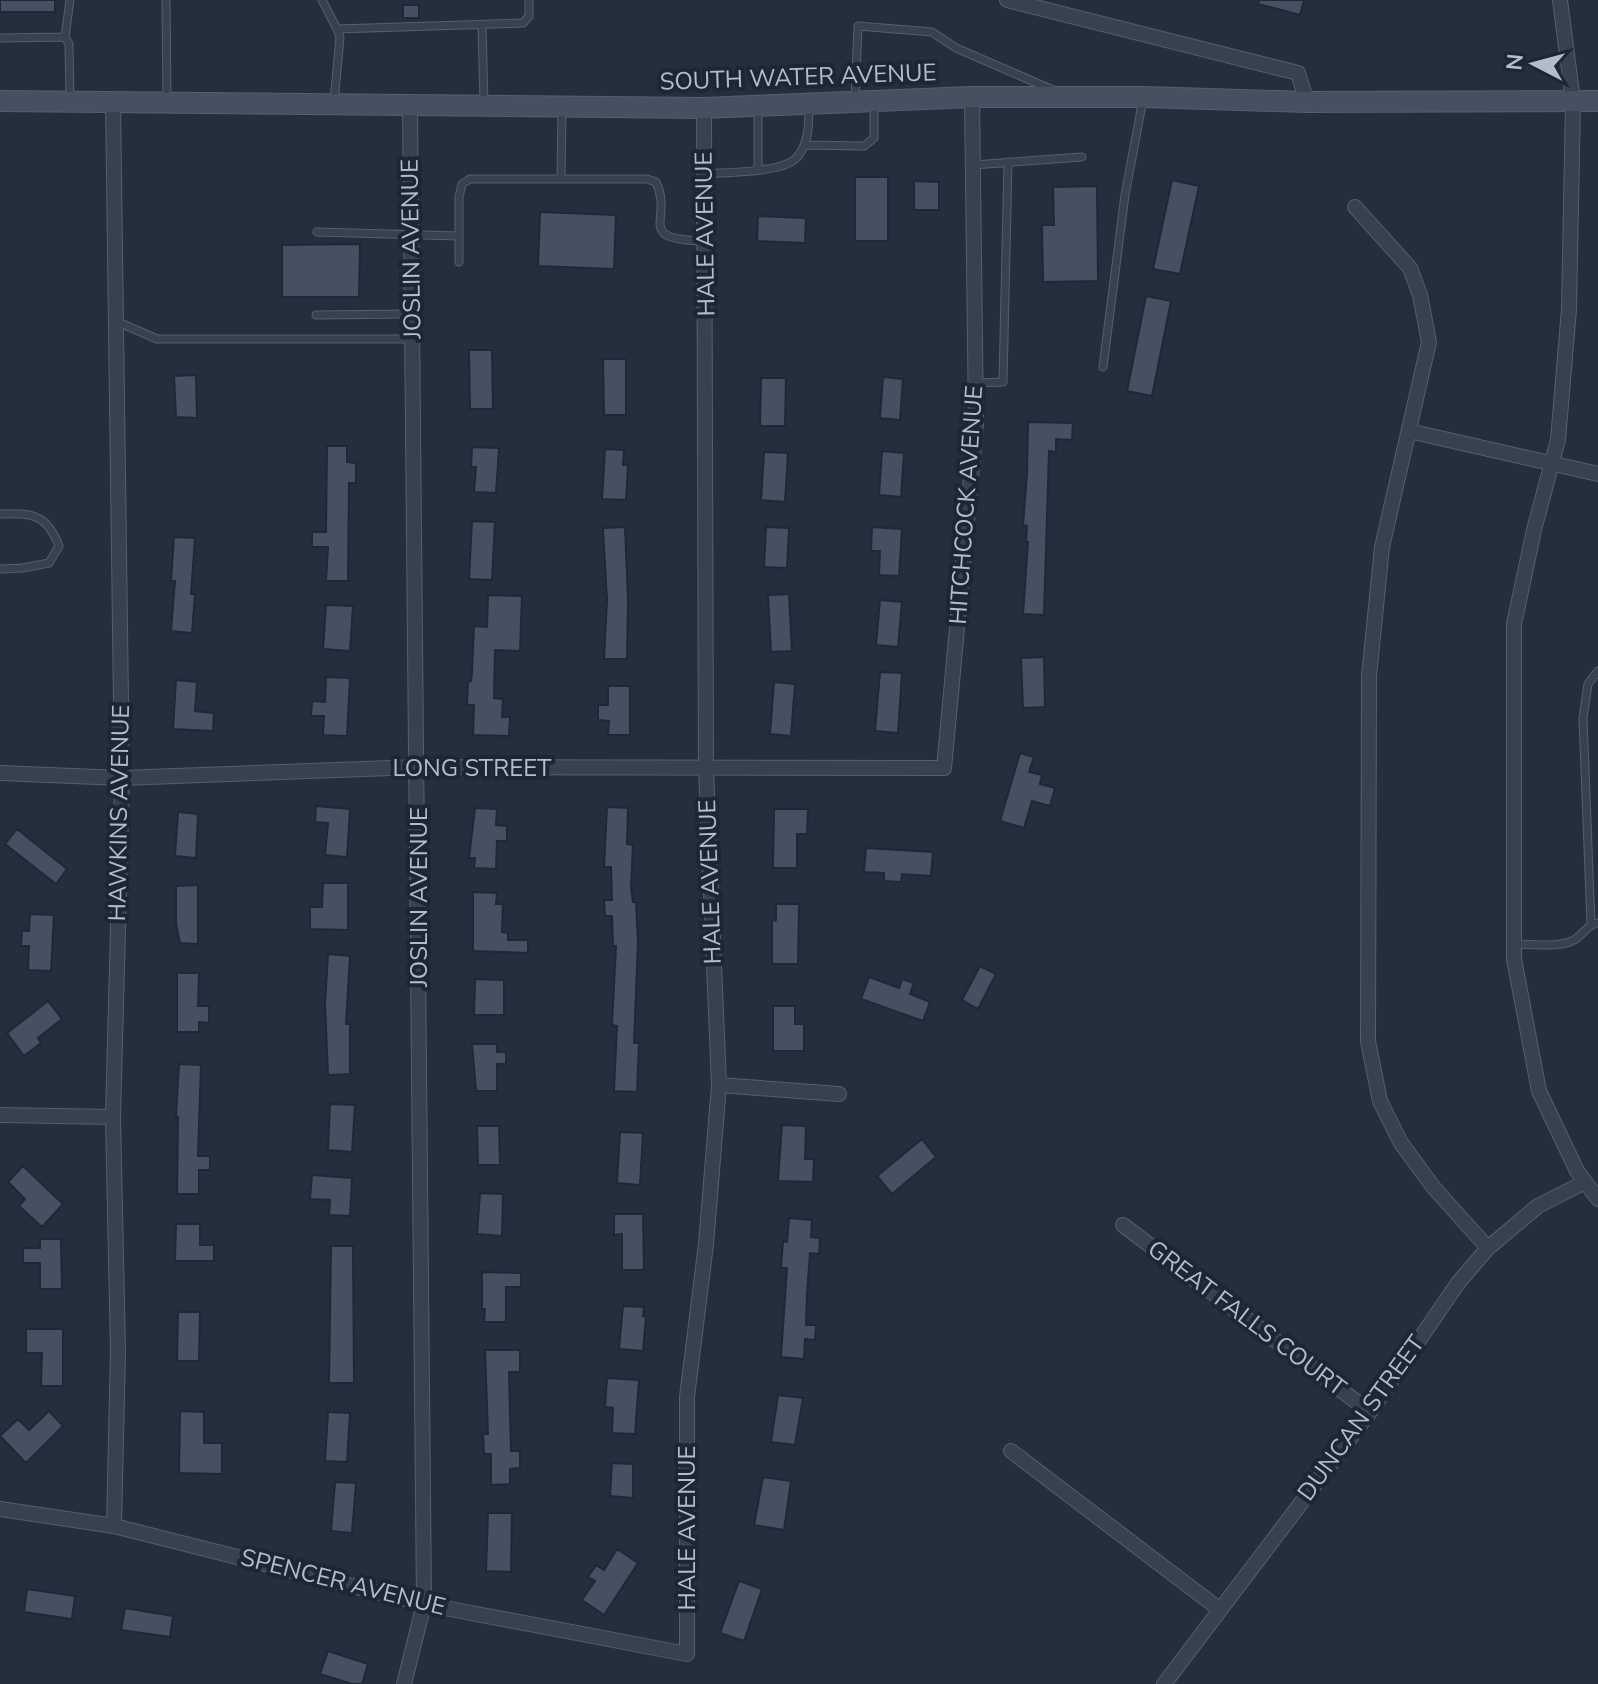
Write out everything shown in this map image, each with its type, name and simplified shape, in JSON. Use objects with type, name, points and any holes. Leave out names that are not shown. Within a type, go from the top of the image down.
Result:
[{"type":"main road","name":"SOUTH WATER AVENUE","points":[[0,101],[704,108],[972,97],[1144,97],[1307,102],[1598,101]]},
{"type":"street","points":[[1560,0],[1573,101],[1569,309],[1558,440],[1534,530],[1514,624],[1514,959],[1539,1091],[1577,1171],[1598,1199]]},
{"type":"street","points":[[1013,1],[1298,73],[1307,102]]},
{"type":"street","name":"HITCHCOCK AVENUE","points":[[944,768],[976,424],[972,97]]},
{"type":"street","name":"HAWKINS AVENUE","points":[[113,100],[122,778],[113,1117],[118,1351],[114,1526]]},
{"type":"street","name":"JOSLIN AVENUE","points":[[404,1684],[424,1604],[410,107]]},
{"type":"street","name":"HALE AVENUE","points":[[687,1654],[687,1397],[706,1244],[719,1085],[706,769],[704,108]]},
{"type":"street","points":[[1355,207],[1410,268],[1420,295],[1429,342],[1382,547],[1369,676],[1368,1041],[1380,1101],[1401,1143],[1434,1188],[1488,1248]]},
{"type":"street","points":[[1409,431],[1598,474]]},
{"type":"street","name":"LONG STREET","points":[[0,773],[122,778],[418,767],[944,768]]},
{"type":"street","points":[[719,1085],[839,1094]]},
{"type":"street","points":[[0,1115],[113,1117]]},
{"type":"street","name":"DUNCAN STREET","points":[[1164,1684],[1370,1412],[1458,1283],[1488,1248],[1538,1206],[1585,1182]]},
{"type":"street","name":"GREAT FALLS COURT","points":[[1123,1225],[1370,1412]]},
{"type":"street","points":[[1011,1451],[1219,1609]]},
{"type":"street","name":"SPENCER AVENUE","points":[[0,1509],[114,1526],[424,1604],[687,1654]]},
{"type":"lane","points":[[70,0],[65,37],[69,44],[70,100]]},
{"type":"lane","points":[[166,0],[167,101]]},
{"type":"lane","points":[[322,0],[340,37],[333,104]]},
{"type":"lane","points":[[337,29],[523,23],[529,16],[529,0]]},
{"type":"lane","points":[[482,25],[484,107]]},
{"type":"lane","points":[[805,145],[864,146],[874,138],[864,102],[858,26],[932,32],[956,48],[1068,97]]},
{"type":"lane","points":[[0,38],[65,37]]},
{"type":"lane","points":[[1103,367],[1125,195],[1144,97]]},
{"type":"lane","points":[[704,174],[779,166],[794,160],[805,145],[809,104]]},
{"type":"lane","points":[[758,106],[758,169]]},
{"type":"lane","points":[[561,179],[562,107]]},
{"type":"lane","points":[[973,165],[1082,157]]},
{"type":"lane","points":[[976,383],[1003,382],[1008,162]]},
{"type":"lane","points":[[459,262],[459,197],[462,184],[470,179],[647,179],[656,182],[659,189],[660,224],[667,236],[674,240],[704,241]]},
{"type":"lane","points":[[317,232],[459,236]]},
{"type":"lane","points":[[316,315],[412,314]]},
{"type":"lane","points":[[116,321],[157,339],[412,339]]},
{"type":"lane","points":[[0,514],[27,514],[52,528],[59,546],[49,563],[0,569]]},
{"type":"lane","points":[[1514,944],[1555,944],[1574,940],[1595,923],[1583,718],[1588,684],[1598,671]]},
{"type":"building","points":[[0,0],[55,0],[55,12],[0,12]]},
{"type":"building","points":[[1259,0],[1304,0],[1300,15],[1258,4]]},
{"type":"building","points":[[403,5],[419,5],[419,18],[403,18]]},
{"type":"building","points":[[855,177],[888,177],[888,241],[855,241]]},
{"type":"building","points":[[1172,180],[1199,186],[1180,274],[1153,269]]},
{"type":"building","points":[[914,181],[939,182],[939,210],[914,210]]},
{"type":"building","points":[[1097,186],[1098,281],[1043,282],[1042,225],[1054,225],[1053,187]]},
{"type":"building","points":[[540,212],[616,215],[614,269],[538,266]]},
{"type":"building","points":[[758,216],[806,218],[805,243],[757,241]]},
{"type":"building","points":[[360,244],[359,297],[282,297],[282,245]]},
{"type":"building","points":[[1146,296],[1171,301],[1152,396],[1127,391]]},
{"type":"building","points":[[469,350],[492,350],[493,409],[470,409]]},
{"type":"building","points":[[603,359],[626,359],[626,415],[604,415]]},
{"type":"building","points":[[196,375],[197,418],[176,417],[174,376]]},
{"type":"building","points":[[883,377],[903,379],[900,420],[880,418]]},
{"type":"building","points":[[761,378],[786,378],[785,426],[760,426]]},
{"type":"building","points":[[1028,422],[1073,423],[1072,440],[1056,439],[1056,452],[1049,451],[1044,615],[1023,614],[1028,542],[1027,526],[1023,525]]},
{"type":"building","points":[[327,446],[347,446],[347,462],[356,463],[356,483],[349,483],[348,581],[326,581],[328,547],[312,547],[312,532],[326,532]]},
{"type":"building","points":[[472,447],[499,448],[496,493],[474,492],[476,467],[471,467]]},
{"type":"building","points":[[605,449],[624,450],[623,465],[628,465],[626,500],[602,499]]},
{"type":"building","points":[[882,451],[904,453],[901,497],[879,495]]},
{"type":"building","points":[[764,452],[788,453],[785,502],[761,500]]},
{"type":"building","points":[[472,521],[495,522],[492,580],[469,579]]},
{"type":"building","points":[[625,527],[627,659],[604,659],[607,600],[603,528]]},
{"type":"building","points":[[766,527],[789,528],[787,568],[764,567]]},
{"type":"building","points":[[872,527],[902,529],[899,576],[879,575],[880,551],[871,551]]},
{"type":"building","points":[[174,537],[195,538],[192,633],[171,631],[175,581],[171,581]]},
{"type":"building","points":[[789,594],[792,651],[771,652],[768,595]]},
{"type":"building","points":[[488,595],[522,596],[520,651],[495,650],[494,698],[503,699],[502,717],[510,717],[509,736],[473,735],[474,705],[467,705],[474,626],[487,627]]},
{"type":"building","points":[[880,600],[902,602],[898,647],[876,645]]},
{"type":"building","points":[[326,605],[353,606],[350,651],[323,649]]},
{"type":"building","points":[[1044,657],[1045,707],[1023,708],[1021,658]]},
{"type":"building","points":[[880,672],[902,673],[898,733],[875,731]]},
{"type":"building","points":[[326,677],[350,678],[347,736],[323,735],[324,716],[311,716],[312,701],[325,702]]},
{"type":"building","points":[[176,680],[197,682],[195,711],[214,713],[213,731],[173,729]]},
{"type":"building","points":[[774,682],[795,684],[791,736],[770,734]]},
{"type":"building","points":[[608,686],[630,686],[630,735],[608,735],[609,721],[598,720],[598,705],[608,705]]},
{"type":"building","points":[[1020,753],[1034,757],[1029,772],[1042,775],[1040,784],[1055,788],[1050,806],[1032,801],[1024,828],[1000,821]]},
{"type":"building","points":[[316,806],[350,809],[347,857],[325,855],[328,823],[315,822]]},
{"type":"building","points":[[607,807],[628,808],[627,844],[633,845],[631,888],[633,902],[636,902],[638,942],[634,1043],[639,1043],[637,1092],[614,1091],[617,1026],[612,1025],[616,946],[613,946],[612,916],[605,916],[604,900],[612,900],[611,867],[604,867]]},
{"type":"building","points":[[475,808],[497,809],[496,825],[507,826],[507,841],[497,841],[496,869],[474,868],[475,858],[469,858]]},
{"type":"building","points":[[774,809],[808,809],[807,834],[797,834],[797,868],[773,868]]},
{"type":"building","points":[[178,812],[198,814],[196,858],[175,856]]},
{"type":"building","points":[[17,829],[67,869],[56,884],[5,844]]},
{"type":"building","points":[[866,848],[933,852],[931,876],[902,874],[901,882],[884,881],[884,873],[864,872]]},
{"type":"building","points":[[323,883],[348,883],[348,930],[310,929],[310,907],[322,907]]},
{"type":"building","points":[[198,885],[198,944],[180,943],[176,924],[176,886]]},
{"type":"building","points":[[473,892],[497,893],[496,904],[503,904],[502,932],[508,933],[508,940],[528,940],[528,953],[473,951]]},
{"type":"building","points":[[776,904],[799,904],[798,964],[772,964],[772,921],[776,920]]},
{"type":"building","points":[[30,914],[54,915],[51,971],[28,970],[29,946],[21,946],[22,931],[29,931]]},
{"type":"building","points":[[328,954],[350,956],[346,1024],[350,1024],[350,1074],[328,1075],[325,1004]]},
{"type":"building","points":[[980,966],[996,974],[978,1009],[962,1000]]},
{"type":"building","points":[[177,973],[199,973],[198,1006],[209,1006],[209,1023],[199,1022],[199,1032],[177,1032]]},
{"type":"building","points":[[869,977],[899,988],[902,979],[914,983],[910,994],[930,1002],[923,1021],[861,999]]},
{"type":"building","points":[[475,979],[504,980],[504,1015],[474,1015]]},
{"type":"building","points":[[48,1001],[62,1019],[38,1038],[41,1043],[24,1056],[7,1033]]},
{"type":"building","points":[[773,1006],[795,1006],[795,1024],[804,1024],[804,1051],[773,1051]]},
{"type":"building","points":[[472,1044],[497,1044],[497,1052],[506,1052],[506,1064],[497,1064],[497,1091],[476,1091]]},
{"type":"building","points":[[179,1064],[201,1065],[198,1156],[210,1156],[210,1170],[199,1170],[199,1194],[177,1194]]},
{"type":"building","points":[[330,1104],[355,1105],[352,1152],[328,1150]]},
{"type":"building","points":[[782,1125],[806,1126],[805,1159],[814,1159],[813,1182],[778,1181]]},
{"type":"building","points":[[477,1126],[499,1126],[500,1165],[478,1165]]},
{"type":"building","points":[[620,1132],[643,1133],[640,1185],[617,1183]]},
{"type":"building","points":[[922,1139],[936,1157],[892,1194],[877,1176]]},
{"type":"building","points":[[23,1166],[63,1204],[42,1227],[19,1206],[25,1199],[8,1182]]},
{"type":"building","points":[[312,1175],[352,1178],[350,1216],[329,1215],[330,1200],[310,1199]]},
{"type":"building","points":[[480,1193],[503,1194],[502,1236],[477,1234]]},
{"type":"building","points":[[614,1214],[643,1214],[644,1270],[622,1270],[622,1234],[614,1235]]},
{"type":"building","points":[[789,1218],[812,1220],[811,1237],[820,1238],[819,1254],[810,1253],[807,1294],[806,1325],[816,1325],[815,1340],[805,1339],[804,1359],[781,1357],[787,1268],[781,1268]]},
{"type":"building","points":[[176,1224],[200,1224],[200,1245],[214,1245],[214,1261],[175,1261]]},
{"type":"building","points":[[40,1239],[61,1239],[62,1289],[40,1289],[40,1263],[23,1263],[23,1248],[40,1248]]},
{"type":"building","points":[[331,1246],[353,1246],[354,1383],[329,1383]]},
{"type":"building","points":[[482,1272],[521,1273],[521,1287],[506,1287],[506,1322],[484,1322]]},
{"type":"building","points":[[623,1306],[644,1307],[643,1351],[619,1349]]},
{"type":"building","points":[[178,1312],[200,1312],[199,1361],[177,1361]]},
{"type":"building","points":[[26,1329],[63,1329],[63,1386],[41,1386],[42,1353],[26,1353]]},
{"type":"building","points":[[485,1350],[520,1350],[520,1372],[509,1372],[511,1451],[520,1451],[520,1468],[510,1469],[510,1484],[491,1485],[491,1454],[484,1454],[483,1434],[488,1434]]},
{"type":"building","points":[[607,1378],[639,1380],[635,1434],[612,1433],[613,1408],[605,1407]]},
{"type":"building","points":[[778,1395],[803,1398],[795,1445],[771,1442]]},
{"type":"building","points":[[49,1411],[63,1426],[26,1463],[0,1436],[18,1419],[29,1430]]},
{"type":"building","points":[[180,1411],[204,1412],[204,1443],[222,1443],[222,1474],[179,1473]]},
{"type":"building","points":[[328,1412],[350,1413],[347,1462],[325,1461]]},
{"type":"building","points":[[612,1463],[633,1464],[633,1498],[610,1496]]},
{"type":"building","points":[[763,1477],[791,1481],[784,1530],[754,1525]]},
{"type":"building","points":[[335,1482],[356,1483],[352,1533],[331,1531]]},
{"type":"building","points":[[488,1513],[512,1513],[511,1572],[486,1571]]},
{"type":"building","points":[[617,1549],[638,1563],[604,1615],[582,1600],[595,1581],[588,1577],[596,1565],[604,1570]]},
{"type":"building","points":[[739,1581],[762,1589],[744,1641],[720,1633]]},
{"type":"building","points":[[27,1589],[75,1596],[72,1619],[24,1612]]},
{"type":"building","points":[[125,1608],[173,1616],[170,1637],[121,1630]]},
{"type":"building","points":[[328,1651],[368,1664],[362,1684],[320,1674]]}]
